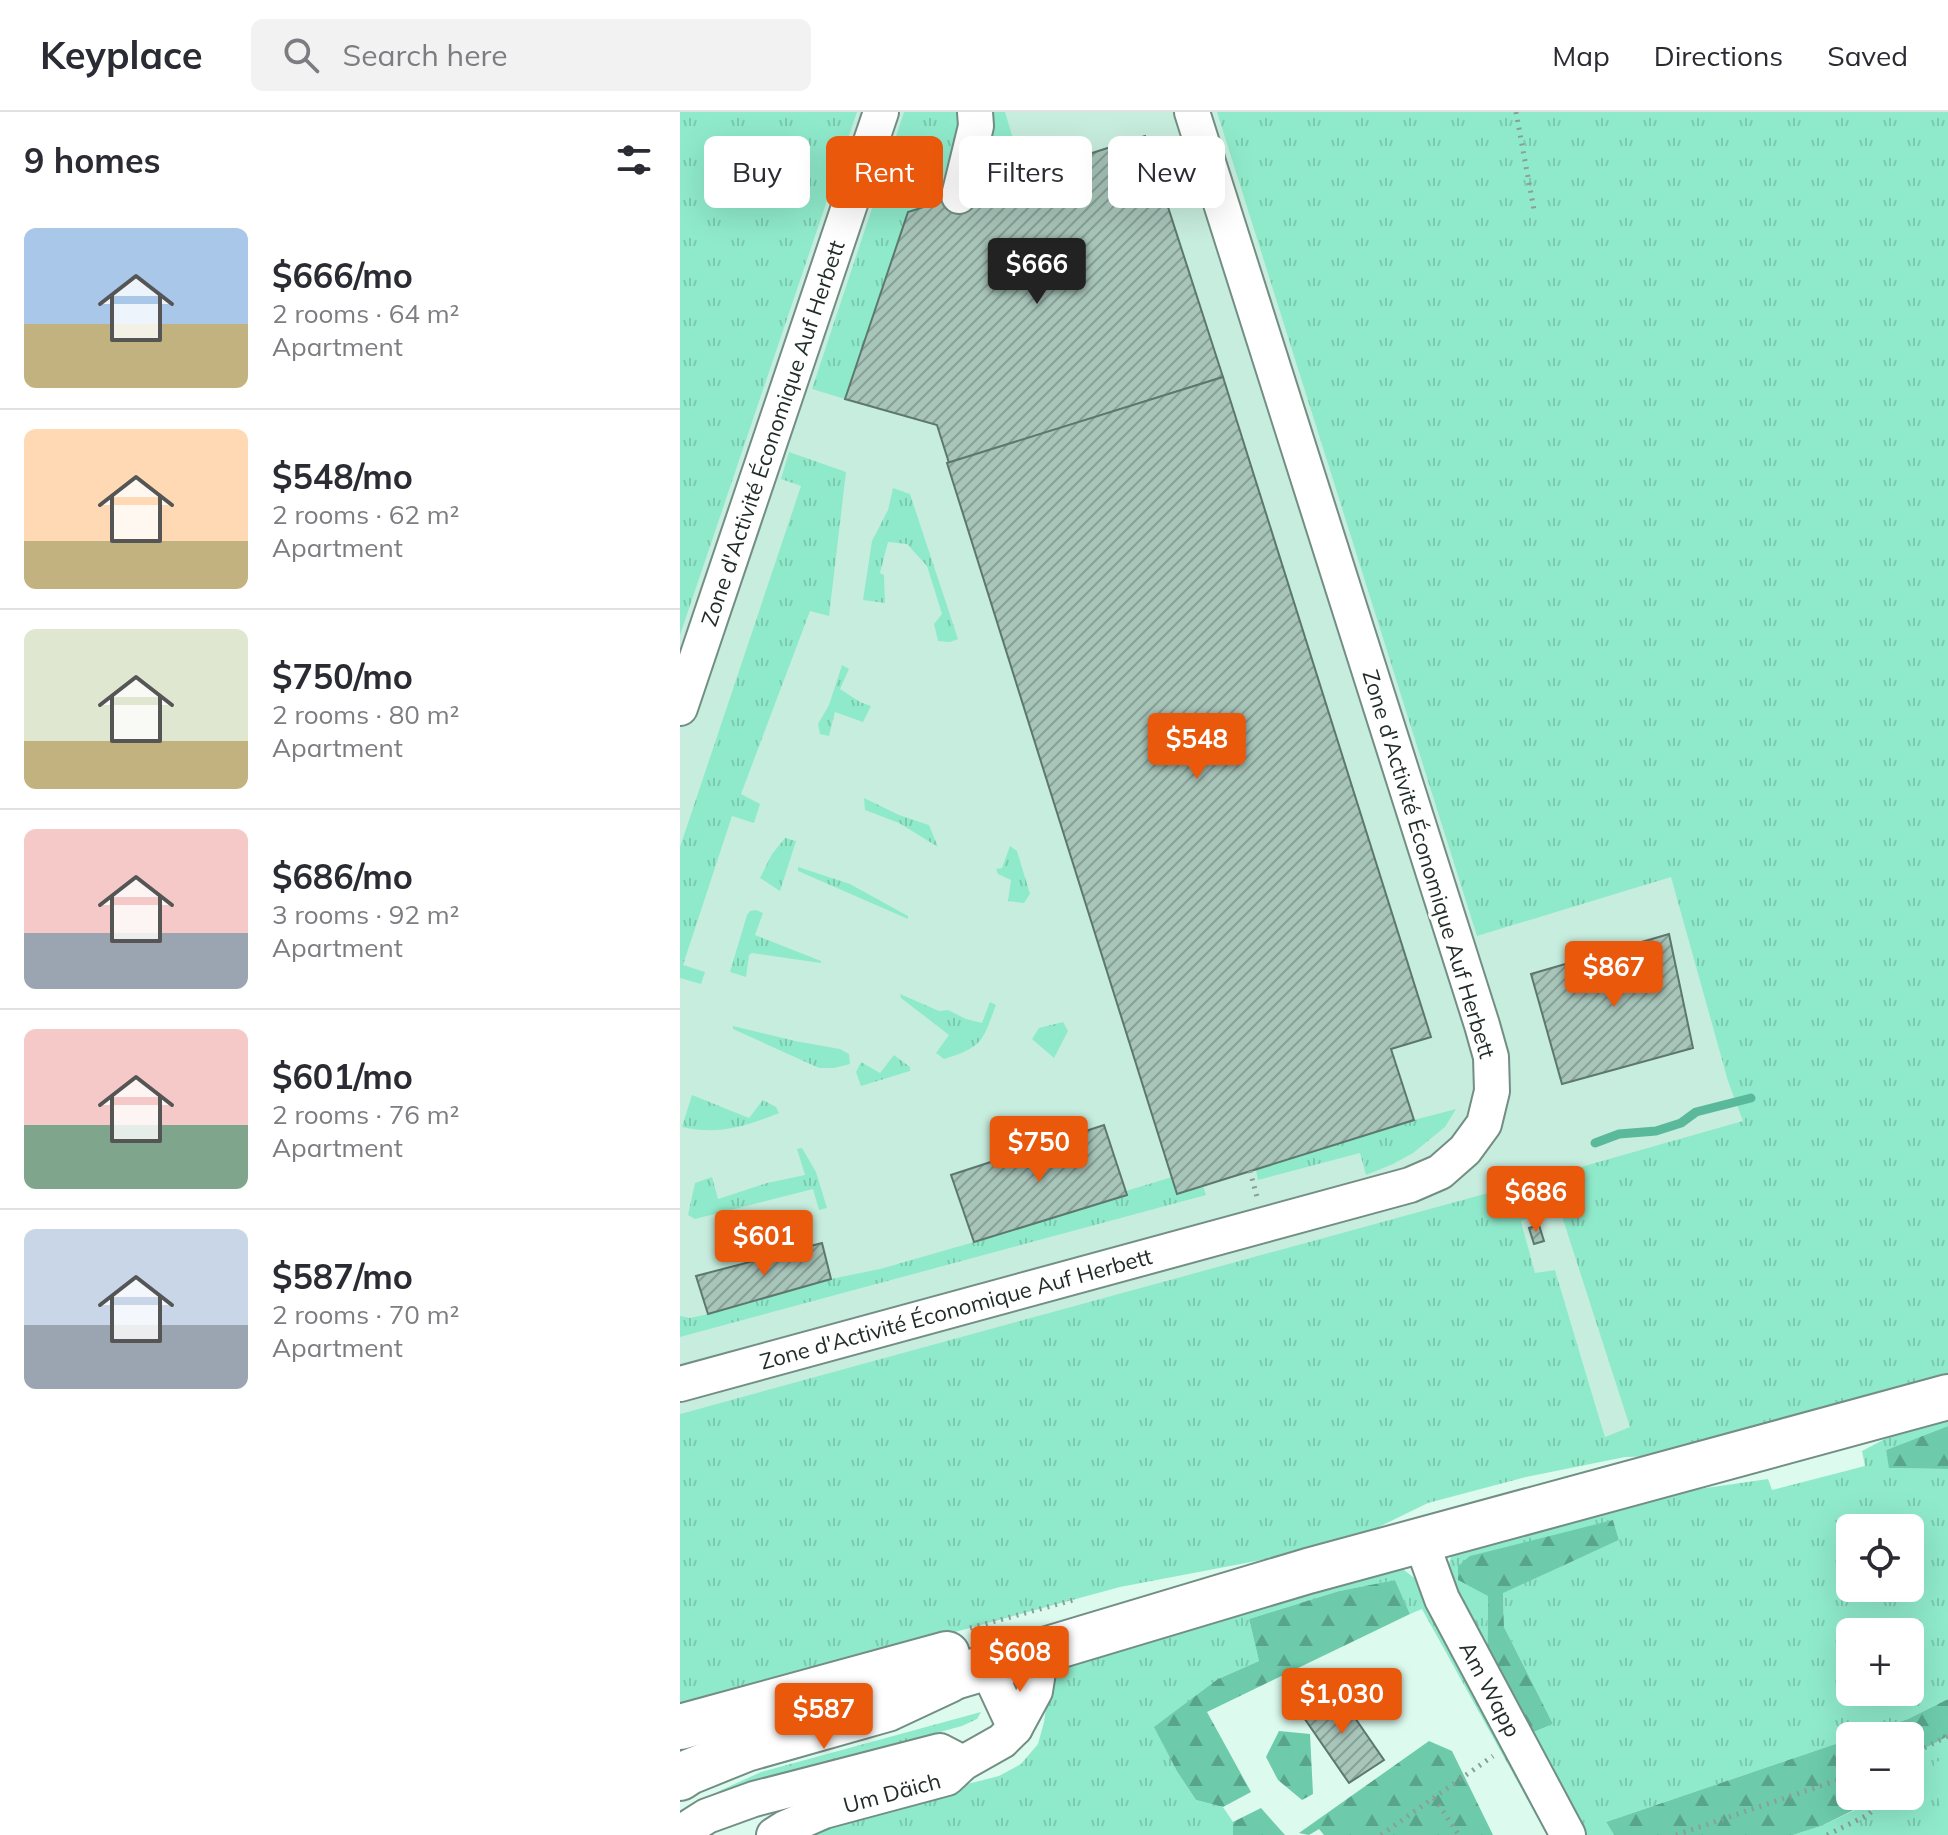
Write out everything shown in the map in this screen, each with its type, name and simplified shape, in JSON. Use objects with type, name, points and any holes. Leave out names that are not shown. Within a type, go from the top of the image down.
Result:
[{"type":"main road","points":[[680,1756],[968,1674],[1308,1571],[1948,1397]]},
{"type":"main road","points":[[680,1727],[1031,1631],[1308,1571]]},
{"type":"main road","points":[[680,1778],[746,1749],[887,1709],[968,1674]]},
{"type":"street","name":"Zone d'Activité Économique Auf Herbett","points":[[680,708],[881,112]]},
{"type":"street","points":[[974,136],[975,112]]},
{"type":"street","name":"Zone d'Activité Économique Auf Herbett","points":[[680,1384],[1410,1185],[1440,1172],[1465,1150],[1484,1124],[1492,1091],[1491,1057],[1482,1025],[1192,112]]},
{"type":"street","name":"Am Wapp","points":[[1421,1541],[1442,1599],[1568,1835]]},
{"type":"street","name":"Um Däich","points":[[774,1835],[824,1811],[947,1778],[963,1763],[1002,1741],[1015,1728],[1035,1691],[1038,1672],[1035,1654]]},
{"type":"street","points":[[968,1674],[1015,1728]]},
{"type":"street","name":"Um Däich","points":[[680,1833],[707,1816],[754,1799],[847,1774],[940,1751],[963,1763]]},
{"type":"path","points":[[1516,112],[1534,210]]},
{"type":"path","points":[[1924,1748],[1948,1736]]},
{"type":"path","points":[[1381,1835],[1517,1739]]},
{"type":"path","points":[[1676,1835],[1836,1781]]},
{"type":"path","points":[[1434,1798],[1459,1835]]},
{"type":"path","points":[[1827,1835],[1873,1810]]},
{"type":"shaded area","points":[[680,112],[1541,112],[1892,1357],[1605,1437],[1555,1270],[1535,1274],[1521,1221],[1535,1215],[852,1368],[680,1414]]},
{"type":"green space","points":[[680,112],[857,112],[849,136],[826,136],[826,204],[680,635]]},
{"type":"green space","points":[[904,112],[964,112],[944,201],[943,136],[896,136]]},
{"type":"green space","points":[[990,112],[1005,112],[1012,136],[982,136]]},
{"type":"green space","points":[[1217,112],[1948,112],[1948,1377],[1662,1456],[1625,1457],[1526,1477],[1428,1503],[1354,1539],[1120,1587],[680,1707],[680,1414],[1521,1184],[1535,1215],[1521,1221],[1535,1273],[1555,1270],[1605,1437],[1630,1427],[1549,1176],[1743,1121],[1728,1081],[1671,877],[1477,936]]},
{"type":"green space","points":[[872,208],[923,208],[908,213],[845,399],[812,389]]},
{"type":"green space","points":[[789,452],[846,472],[829,616],[810,611],[741,794],[760,804],[754,823],[732,816],[683,965],[705,972],[701,984],[680,978],[680,847],[801,486],[781,479]]},
{"type":"green space","points":[[893,488],[910,494],[958,639],[938,641],[934,624],[942,614],[927,566],[907,544],[888,542],[880,573],[884,575],[885,603],[863,600],[872,541],[888,510]]},
{"type":"green space","points":[[842,665],[849,669],[840,689],[871,706],[863,722],[835,712],[829,736],[820,734],[818,724],[829,705]]},
{"type":"green space","points":[[864,798],[929,825],[938,847],[899,823],[865,810]]},
{"type":"green space","points":[[785,838],[796,841],[780,891],[760,878],[772,854]]},
{"type":"green space","points":[[1010,846],[1017,851],[1030,894],[1024,903],[1008,901],[1011,880],[998,874],[996,869],[1002,868]]},
{"type":"green space","points":[[798,867],[850,884],[908,916],[908,919],[798,871]]},
{"type":"green space","points":[[756,910],[763,913],[755,935],[821,963],[752,953],[749,955],[746,977],[730,972],[747,915]]},
{"type":"green space","points":[[900,994],[939,1011],[948,1010],[982,1023],[990,1002],[996,1005],[979,1041],[967,1051],[944,1059],[936,1053],[949,1035],[901,998]]},
{"type":"green space","points":[[1063,1022],[1068,1031],[1054,1058],[1032,1039],[1039,1028]]},
{"type":"green space","points":[[733,1026],[840,1049],[849,1054],[850,1064],[819,1068],[733,1029]]},
{"type":"green space","points":[[894,1055],[910,1067],[910,1071],[861,1086],[856,1072],[861,1062],[880,1073]]},
{"type":"green space","points":[[692,1095],[749,1118],[763,1100],[776,1107],[779,1113],[732,1128],[708,1130],[682,1127]]},
{"type":"green space","points":[[1456,1109],[1445,1127],[1413,1153],[1366,1175],[1360,1153],[1258,1180],[1256,1170]]},
{"type":"green space","points":[[802,1148],[816,1172],[827,1208],[819,1210],[813,1189],[695,1219],[688,1215],[695,1183],[712,1177],[718,1199],[805,1175],[797,1149]]},
{"type":"green space","points":[[1172,1177],[1178,1194],[1203,1186],[1206,1195],[680,1337],[680,1316],[690,1318],[708,1314],[831,1279],[880,1269],[1126,1195],[1126,1191]]},
{"type":"green space","points":[[1948,1406],[1948,1426],[1886,1450],[1890,1468],[1948,1469],[1948,1699],[1899,1722],[1836,1722],[1836,1744],[1606,1822],[1614,1835],[1547,1835],[1422,1609],[1410,1614],[1395,1580],[1339,1591],[1249,1619],[1259,1661],[1218,1679],[1178,1773],[1196,1800],[1223,1807],[1233,1822],[1233,1835],[801,1835],[920,1796],[999,1776],[1021,1764],[1038,1744],[1049,1687],[1055,1675],[1071,1659],[1390,1567],[1404,1570],[1441,1599],[1451,1556],[1699,1489],[1768,1479],[1772,1490],[1865,1466],[1862,1451]],"holes":[[[1613,1520],[1619,1540],[1503,1592],[1504,1627],[1553,1724],[1517,1739],[1487,1683],[1488,1596]]]},
{"type":"green space","points":[[1948,1426],[1948,1469],[1889,1468],[1886,1450]]},
{"type":"green space","points":[[1613,1520],[1619,1540],[1503,1593],[1504,1627],[1553,1724],[1517,1739],[1487,1684],[1488,1596],[1458,1580],[1458,1566],[1470,1556]]},
{"type":"green space","points":[[1395,1580],[1410,1614],[1207,1712],[1251,1792],[1223,1807],[1196,1800],[1154,1727],[1218,1679],[1259,1661],[1249,1619],[1339,1591]]},
{"type":"green space","points":[[1948,1699],[1948,1736],[1924,1749],[1924,1722],[1899,1722]]},
{"type":"green space","points":[[981,1712],[977,1719],[962,1726],[715,1793],[761,1772]]},
{"type":"green space","points":[[1279,1731],[1310,1734],[1313,1794],[1302,1800],[1278,1780],[1266,1757]]},
{"type":"green space","points":[[1948,1736],[1948,1835],[1793,1835],[1855,1810],[1924,1810],[1924,1748]]},
{"type":"green space","points":[[1429,1741],[1452,1751],[1493,1835],[1324,1835],[1319,1829],[1309,1835],[1299,1833]]},
{"type":"green space","points":[[1836,1744],[1836,1810],[1854,1810],[1793,1835],[1614,1835],[1606,1822]]},
{"type":"green space","points":[[1948,1757],[1948,1835],[1943,1835],[1934,1763]]},
{"type":"green space","points":[[1261,1808],[1285,1835],[1233,1835],[1233,1822]]},
{"type":"building","points":[[1108,148],[1108,208],[1168,208],[1223,377],[949,463],[937,425],[845,399],[908,212],[920,208],[943,208],[943,201],[959,196],[959,208],[1092,208],[1092,153]]},
{"type":"building","points":[[1223,377],[1431,1037],[1391,1049],[1414,1120],[1177,1194],[947,463]]},
{"type":"building","points":[[1669,934],[1693,1048],[1562,1084],[1531,974]]},
{"type":"building","points":[[1104,1125],[1127,1195],[974,1242],[951,1175]]},
{"type":"building","points":[[1539,1225],[1544,1241],[1534,1244],[1529,1228]]},
{"type":"building","points":[[822,1243],[831,1279],[708,1314],[696,1276]]},
{"type":"building","points":[[1335,1689],[1384,1760],[1349,1783],[1300,1712]]},
{"type":"waterway","points":[[1595,1143],[1619,1134],[1656,1131],[1681,1123],[1696,1112],[1751,1098]]}]
